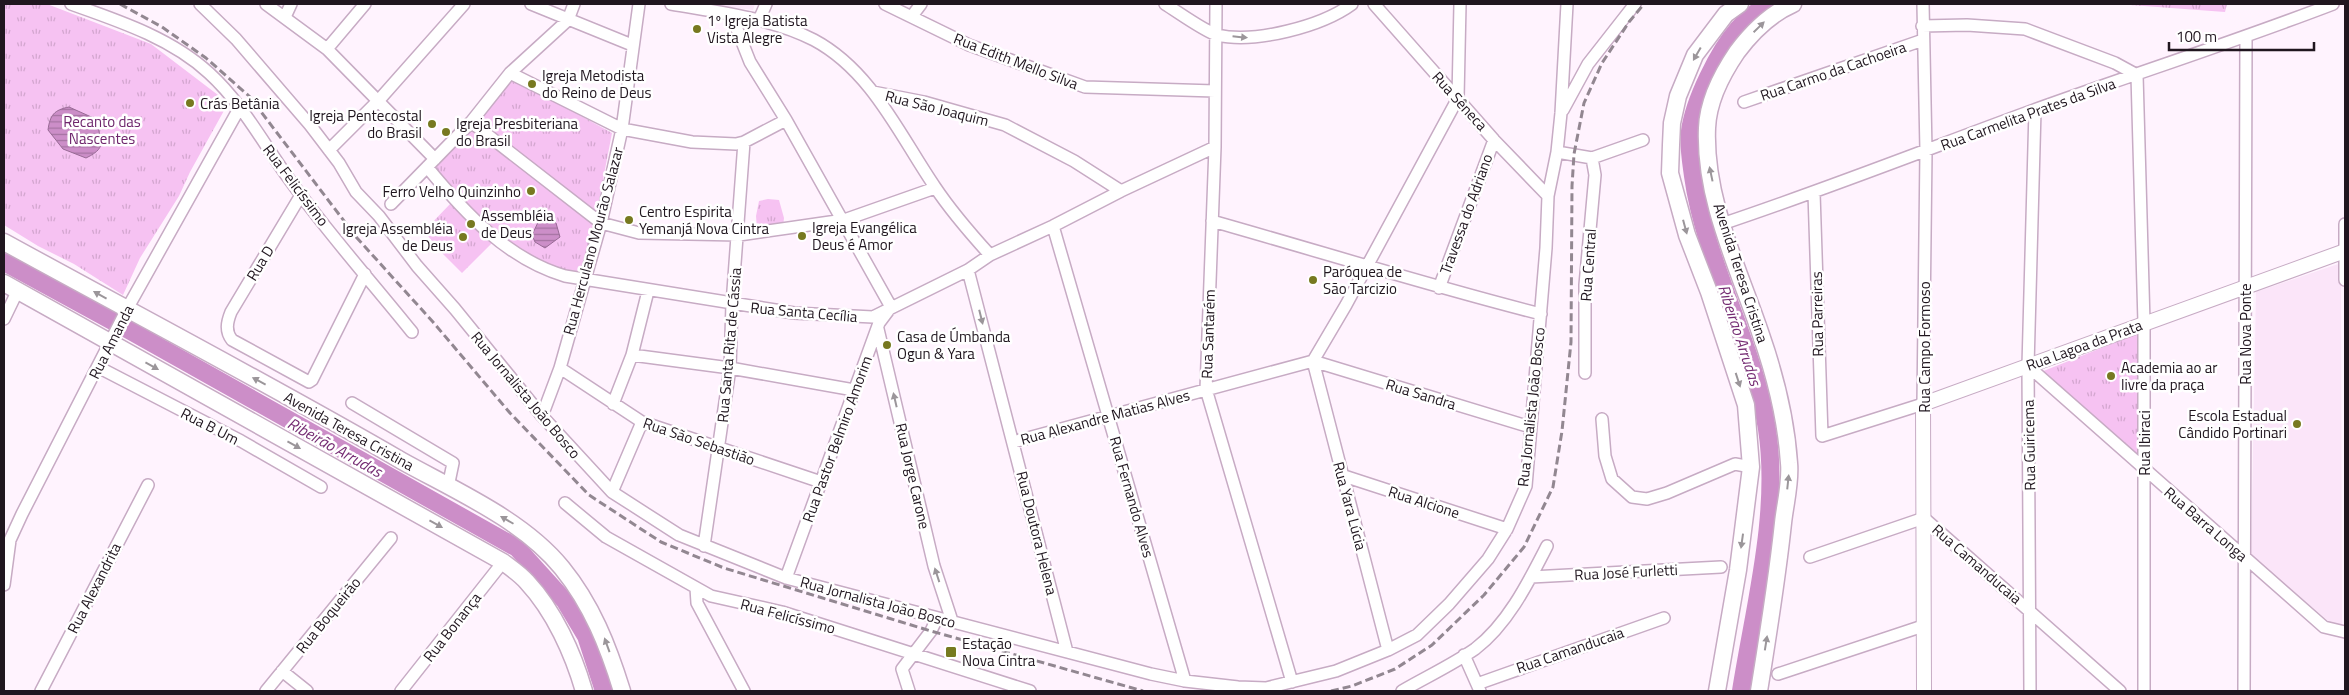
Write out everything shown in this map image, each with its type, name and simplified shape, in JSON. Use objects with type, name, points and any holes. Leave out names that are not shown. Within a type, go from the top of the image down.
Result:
[{"type":"main road","points":[[1717,691],[1738,570],[1751,466],[1746,405],[1709,292],[1687,235],[1670,173],[1672,123],[1678,96],[1695,55],[1726,14],[1740,4]]},
{"type":"main road","name":"Avenida Teresa Cristina","points":[[1759,691],[1777,578],[1790,466],[1781,400],[1762,336],[1722,224],[1709,167],[1707,128],[1709,112],[1719,82],[1746,41],[1762,24],[1782,8],[1794,4]]},
{"type":"main road","name":"Avenida Teresa Cristina","points":[[4,242],[124,314],[329,419],[521,528],[561,567],[590,608],[605,639],[622,691]]},
{"type":"main road","points":[[11,286],[112,338],[503,562],[527,582],[546,606],[575,661],[584,691]]},
{"type":"street","name":"Rua Felicíssimo","points":[[71,4],[121,22],[166,42],[209,72],[240,107],[301,195],[412,332]]},
{"type":"street","name":"Rua Jornalista João Bosco","points":[[200,4],[236,39],[329,150],[356,192],[379,216],[417,266],[455,309],[542,416],[612,492],[679,535],[786,578],[1067,652],[1185,681],[1266,688],[1336,671],[1388,650],[1417,635],[1450,604],[1488,559],[1508,529],[1526,486],[1541,314],[1548,196],[1557,152],[1561,113],[1567,4]]},
{"type":"street","name":"Rua Santa Cecília","points":[[266,4],[327,48],[379,100],[431,163],[452,197],[498,241],[543,269],[565,276],[732,304],[794,313],[873,317],[968,270],[990,255],[1215,147]]},
{"type":"street","points":[[285,16],[291,4]]},
{"type":"street","points":[[327,48],[365,4]]},
{"type":"street","points":[[329,150],[379,100],[464,4]]},
{"type":"street","points":[[531,4],[632,45]]},
{"type":"street","points":[[392,204],[471,122],[510,73],[568,20],[574,4]]},
{"type":"street","name":"Rua Herculano Mourão Salazar","points":[[542,416],[560,368],[601,224],[622,129],[639,4]]},
{"type":"street","name":"Rua São Joaquim","points":[[671,4],[759,20],[814,40],[852,68],[873,92],[924,102],[1005,125],[1074,161],[1122,190]]},
{"type":"street","points":[[759,20],[766,4]]},
{"type":"street","name":"Rua Edith Mello Silva","points":[[885,4],[969,46],[1085,88],[1214,91]]},
{"type":"street","points":[[912,16],[921,4]]},
{"type":"street","points":[[1165,4],[1216,34],[1250,38],[1284,33],[1344,10],[1352,4]]},
{"type":"street","name":"Rua Santarém","points":[[1216,4],[1215,147],[1206,389],[1292,682]]},
{"type":"street","name":"Rua Sêneca","points":[[1374,4],[1494,140],[1548,196]]},
{"type":"street","points":[[1313,361],[1368,265],[1458,98],[1460,4]]},
{"type":"street","points":[[1561,113],[1588,64],[1635,4]]},
{"type":"street","name":"Rua Campo Formoso","points":[[1922,4],[1926,151],[1923,404],[1924,691]]},
{"type":"street","name":"Rua Carmelita Prates da Silva","points":[[1722,224],[1814,193],[2035,110],[2246,37],[2333,4]]},
{"type":"street","points":[[731,14],[750,62],[844,220],[891,307]]},
{"type":"street","points":[[1922,26],[1968,25],[2025,30],[2115,63],[2137,75]]},
{"type":"street","name":"Rua Nova Ponte","points":[[2244,691],[2246,37]]},
{"type":"street","name":"Rua Carmo da Cachoeira","points":[[1744,102],[1923,40]]},
{"type":"street","points":[[510,73],[622,129],[692,142],[720,144],[744,142],[786,120]]},
{"type":"street","name":"Rua Ibiraci","points":[[2137,75],[2144,323],[2144,691]]},
{"type":"street","points":[[873,92],[935,188],[960,221],[990,255]]},
{"type":"street","name":"Rua Amanda","points":[[4,585],[10,540],[124,314],[240,107]]},
{"type":"street","name":"Rua Guiricema","points":[[2030,691],[2028,366],[2035,110]]},
{"type":"street","points":[[471,122],[601,224],[639,233],[739,235],[844,220],[935,188]]},
{"type":"street","name":"Travessa do Adriano","points":[[1439,288],[1494,140]]},
{"type":"street","points":[[1557,152],[1592,158],[1643,140]]},
{"type":"street","name":"Rua Santa Rita de Cássia","points":[[704,546],[730,368],[732,304],[739,235],[744,142]]},
{"type":"street","name":"Rua Central","points":[[1585,373],[1586,285],[1595,175],[1592,158]]},
{"type":"street","name":"Rua Parreiras","points":[[1814,193],[1822,436]]},
{"type":"street","name":"Rua D","points":[[301,195],[231,312],[228,322],[228,334],[232,340],[305,382],[312,380],[365,274]]},
{"type":"street","points":[[1212,221],[1368,265],[1439,288],[1541,314]]},
{"type":"street","points":[[2345,224],[2345,280]]},
{"type":"street","name":"Rua Fernando Alves","points":[[1053,226],[1185,681]]},
{"type":"street","name":"Rua Lagoa da Prata","points":[[1822,436],[1923,404],[2345,251]]},
{"type":"street","name":"Rua Doutora Helena","points":[[968,270],[1067,652]]},
{"type":"street","points":[[4,319],[11,286]]},
{"type":"street","points":[[613,404],[632,355],[648,291]]},
{"type":"street","name":"Rua Pastor Belmiro Amorim","points":[[786,578],[879,323],[891,307]]},
{"type":"street","name":"Rua Jorge Carone","points":[[878,329],[934,566],[952,621]]},
{"type":"street","points":[[632,355],[730,368],[854,390]]},
{"type":"street","name":"Rua Alexandre Matias Alves","points":[[1013,442],[1313,361]]},
{"type":"street","name":"Rua Sandra","points":[[1313,361],[1530,427]]},
{"type":"street","name":"Rua Yara Lúcia","points":[[1313,361],[1341,475],[1388,650]]},
{"type":"street","name":"Rua Barra Longa","points":[[2028,366],[2324,628],[2345,632]]},
{"type":"street","name":"Rua B Um","points":[[98,367],[241,442],[320,487]]},
{"type":"street","name":"Rua São Sebastião","points":[[560,368],[642,422],[820,482]]},
{"type":"street","points":[[352,403],[453,463],[448,487]]},
{"type":"street","points":[[1602,419],[1605,456],[1612,479],[1632,497],[1648,499],[1668,493],[1735,464],[1751,466]]},
{"type":"street","points":[[612,492],[642,422]]},
{"type":"street","name":"Rua Alcione","points":[[1341,475],[1508,529]]},
{"type":"street","name":"Rua Alexandrita","points":[[41,691],[148,485]]},
{"type":"street","name":"Rua Felicíssimo","points":[[565,503],[606,537],[710,596],[782,612],[1030,691]]},
{"type":"street","name":"Rua Camanducaia","points":[[1810,557],[1924,518],[2120,691]]},
{"type":"street","name":"Rua Boqueirão","points":[[266,691],[391,538]]},
{"type":"street","points":[[1402,691],[1476,648],[1502,620],[1532,577],[1547,546]]},
{"type":"street","name":"Rua Bonança","points":[[401,691],[503,562]]},
{"type":"street","name":"Rua José Furletti","points":[[1532,577],[1721,567]]},
{"type":"street","points":[[696,588],[697,603],[744,691]]},
{"type":"street","points":[[909,691],[902,669],[931,631],[937,618]]},
{"type":"street","name":"Rua Camanducaia","points":[[1478,687],[1664,618]]},
{"type":"street","points":[[1778,674],[1924,626]]},
{"type":"street","points":[[1464,655],[1478,687]]},
{"type":"street","points":[[282,671],[307,691]]},
{"type":"shaded area","points":[[705,4],[755,4],[753,10]]},
{"type":"shaded area","points":[[69,107],[98,120],[101,146],[94,154],[86,158],[63,149],[48,130],[50,120],[54,114]]},
{"type":"shaded area","points":[[541,216],[548,216],[556,223],[560,237],[545,248],[535,242],[532,235]]},
{"type":"shaded area","name":"Escola Estadual Cândido Portinari","points":[[2341,263],[2342,625],[2333,625],[2251,555],[2256,292]]},
{"type":"green space","name":"Recanto das Nascentes","points":[[4,4],[47,4],[151,44],[218,95],[226,107],[179,196],[140,258],[123,295],[74,264],[38,246],[4,225]]},
{"type":"green space","points":[[2117,4],[2227,4],[2225,12]]},
{"type":"green space","points":[[512,78],[612,133],[596,216],[476,121]]},
{"type":"green space","points":[[473,124],[530,174],[594,225],[584,275],[554,269],[494,234],[430,167]]},
{"type":"green space","points":[[768,199],[779,200],[784,218],[783,227],[757,228],[756,216],[759,201]]},
{"type":"green space","points":[[452,202],[493,242],[462,273],[424,231]]},
{"type":"green space","points":[[2144,331],[2141,462],[2041,372]]},
{"type":"waterway","name":"Ribeirão Arrudas","points":[[1741,691],[1764,560],[1768,527],[1770,461],[1761,397],[1752,365],[1718,272],[1699,208],[1691,165],[1689,136],[1696,106],[1715,63],[1738,29],[1766,4]]},
{"type":"waterway","name":"Ribeirão Arrudas","points":[[4,262],[517,548],[565,601],[586,636],[604,691]]},
{"type":"railway","points":[[120,4],[162,27],[206,58],[249,96],[357,238],[433,322],[510,413],[589,495],[661,542],[724,568],[931,631],[1143,691]]},
{"type":"railway","points":[[1331,691],[1352,686],[1395,669],[1432,645],[1484,595],[1524,547],[1553,487],[1562,431],[1571,342],[1574,154],[1584,103],[1602,63],[1629,22],[1644,4]]},
{"type":"place","name":"1º Igreja Batista Vista Alegre","points":[[697,29]]},
{"type":"place","name":"Igreja Metodista do Reino de Deus","points":[[532,84]]},
{"type":"place","name":"Crás Betânia","points":[[190,103]]},
{"type":"place","name":"Igreja Pentecostal do Brasil","points":[[432,124]]},
{"type":"place","name":"Igreja Presbiteriana do Brasil","points":[[446,132]]},
{"type":"place","name":"Ferro Velho Quinzinho","points":[[531,191]]},
{"type":"place","name":"Centro Espirita Yemanjá Nova Cintra","points":[[629,220]]},
{"type":"place","name":"Assembléia de Deus","points":[[471,224]]},
{"type":"place","name":"Igreja Evangélica Deus é Amor","points":[[802,236]]},
{"type":"place","name":"Igreja Assembléia de Deus","points":[[463,237]]},
{"type":"place","name":"Paróquea de São Tarcizio","points":[[1313,280]]},
{"type":"place","name":"Casa de Úmbanda Ogun & Yara","points":[[887,345]]},
{"type":"place","name":"Academia ao ar livre da praça","points":[[2111,376]]},
{"type":"place","name":"Escola Estadual Cândido Portinari","points":[[2297,424]]},
{"type":"place","name":"Estação Nova Cintra","points":[[951,652]]}]
